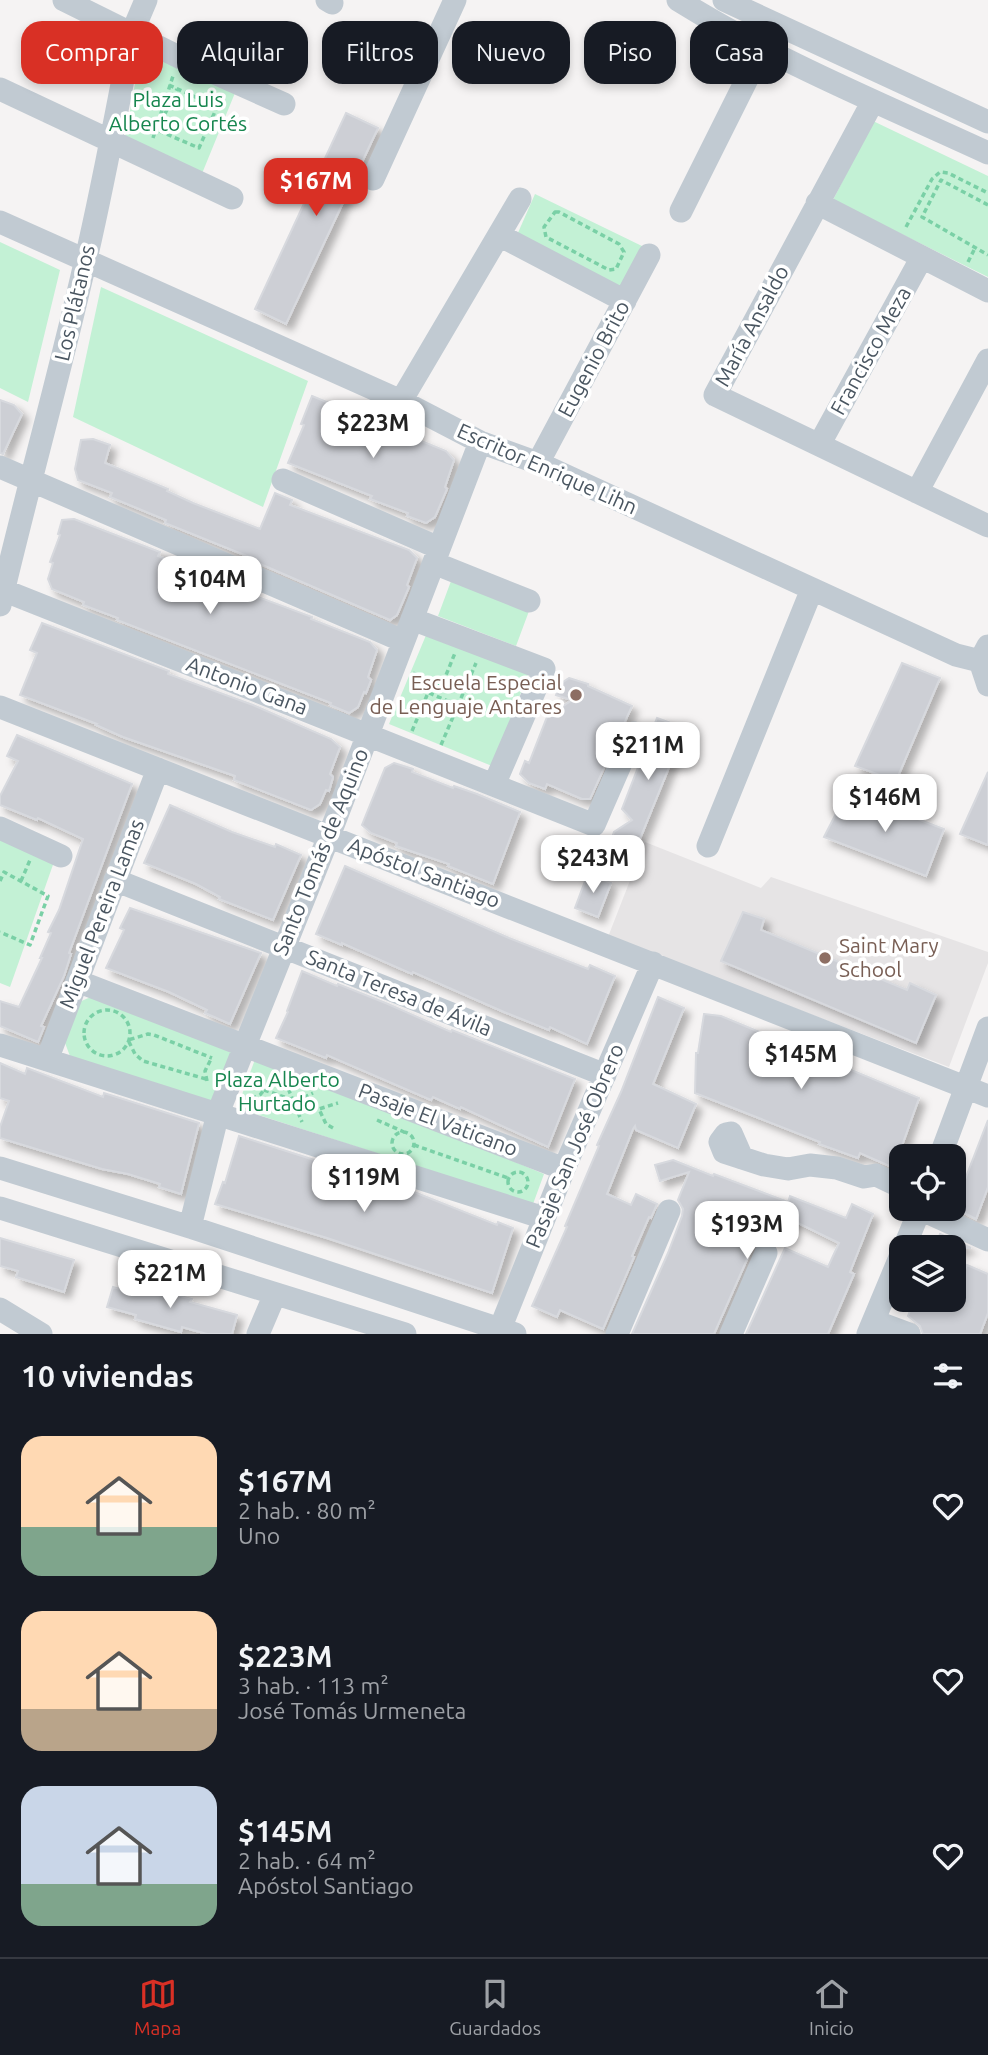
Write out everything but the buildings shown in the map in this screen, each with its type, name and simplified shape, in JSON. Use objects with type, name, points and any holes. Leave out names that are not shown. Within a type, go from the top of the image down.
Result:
[{"type":"street","points":[[64,0],[107,21]]},
{"type":"street","name":"Los Plátanos","points":[[137,21],[146,0]]},
{"type":"street","points":[[373,179],[455,0]]},
{"type":"street","points":[[678,0],[712,21]]},
{"type":"street","points":[[732,2],[773,21]]},
{"type":"street","points":[[788,28],[988,122]]},
{"type":"street","points":[[788,60],[988,153]]},
{"type":"street","name":"Los Plátanos","points":[[1,595],[86,261],[122,84]]},
{"type":"street","points":[[239,84],[284,104]]},
{"type":"street","points":[[681,211],[745,84]]},
{"type":"street","points":[[0,89],[232,198]]},
{"type":"street","name":"María Ansaldo","points":[[873,101],[715,395],[988,526]]},
{"type":"street","points":[[937,130],[951,105]]},
{"type":"street","points":[[401,401],[520,199]]},
{"type":"street","points":[[817,203],[988,291]]},
{"type":"street","name":"Escritor Enrique Lihn","points":[[0,222],[401,401],[480,442],[538,463],[956,655],[984,654]]},
{"type":"street","points":[[499,234],[625,301]]},
{"type":"street","name":"Eugenio Brito","points":[[538,463],[649,255]]},
{"type":"street","name":"Francisco Meza","points":[[819,445],[922,257]]},
{"type":"street","points":[[917,492],[988,360]]},
{"type":"street","name":"Santo Tomás de Aquino","points":[[190,1227],[218,1113],[329,836],[480,442]]},
{"type":"street","points":[[0,467],[403,641]]},
{"type":"street","points":[[283,480],[528,601]]},
{"type":"street","points":[[708,846],[812,589]]},
{"type":"street","name":"Antonio Gana","points":[[1,595],[368,734],[594,825],[634,733]]},
{"type":"street","points":[[412,619],[544,669],[494,785]]},
{"type":"street","points":[[984,654],[988,685]]},
{"type":"street","name":"Apóstol Santiago","points":[[0,707],[988,1096]]},
{"type":"street","name":"Miguel Pereira Lamas","points":[[47,1060],[158,769]]},
{"type":"street","points":[[0,828],[61,856]]},
{"type":"street","name":"Santa Teresa de Ávila","points":[[116,880],[605,1075]]},
{"type":"street","name":"Pasaje San José Obrero","points":[[508,1331],[544,1218],[653,963]]},
{"type":"street","name":"Pasaje El Vaticano","points":[[77,981],[564,1169]]},
{"type":"street","points":[[945,1144],[988,1028]]},
{"type":"street","points":[[0,1045],[544,1218]]},
{"type":"street","points":[[742,1158],[788,1169],[810,1165],[837,1168],[864,1177],[876,1175],[889,1181]]},
{"type":"street","points":[[0,1168],[508,1331]]},
{"type":"street","points":[[864,1177],[871,1188],[889,1194]]},
{"type":"street","points":[[0,1208],[405,1334]]},
{"type":"street","points":[[617,1334],[668,1211]]},
{"type":"street","points":[[946,1221],[988,1240]]},
{"type":"street","points":[[731,1334],[766,1253]]},
{"type":"street","points":[[889,1284],[871,1327],[909,1334]]},
{"type":"street","points":[[258,1334],[275,1294]]},
{"type":"street","points":[[0,1309],[41,1334]]},
{"type":"path","points":[[147,158],[177,67]]},
{"type":"path","points":[[169,85],[217,107],[199,148],[157,131],[177,89]]},
{"type":"path","points":[[897,244],[932,179],[940,172],[948,173],[988,193]]},
{"type":"path","points":[[922,217],[941,180],[988,205]]},
{"type":"path","points":[[559,212],[619,244],[624,252],[616,269],[609,270],[547,237],[544,227],[551,215],[559,212]]},
{"type":"path","points":[[914,213],[988,255]]},
{"type":"path","points":[[411,672],[442,685],[456,652]]},
{"type":"path","points":[[441,745],[476,662]]},
{"type":"path","points":[[411,733],[433,681]]},
{"type":"path","points":[[429,693],[467,709]]},
{"type":"path","points":[[0,881],[4,872],[48,896],[30,945],[0,932]]},
{"type":"path","points":[[128,1040],[127,1046],[120,1052],[97,1054],[89,1047],[85,1038],[86,1021],[100,1010],[120,1014],[128,1025],[128,1040],[135,1054],[143,1061],[206,1079]]},
{"type":"path","points":[[128,1040],[148,1034],[154,1035],[212,1058]]},
{"type":"path","points":[[260,1070],[264,1090]]},
{"type":"path","points":[[283,1074],[304,1130]]},
{"type":"path","points":[[262,1116],[321,1088]]},
{"type":"path","points":[[264,1090],[319,1109],[339,1103]]},
{"type":"path","points":[[239,1102],[254,1099],[264,1090]]},
{"type":"path","points":[[319,1109],[326,1124],[340,1131]]},
{"type":"path","points":[[372,1118],[404,1132],[413,1139],[414,1145]]},
{"type":"path","points":[[397,1152],[391,1143],[393,1137],[398,1132],[404,1132]]},
{"type":"path","points":[[386,1148],[406,1153],[414,1145]]},
{"type":"path","points":[[414,1145],[508,1178]]},
{"type":"path","points":[[522,1173],[528,1181],[526,1187],[519,1192],[511,1188],[508,1178],[512,1174],[522,1173]]},
{"type":"shaded area","name":"Saint Mary School","points":[[645,842],[761,888],[771,877],[988,952],[988,963],[949,1067],[608,937]]},
{"type":"green space","name":"Plaza Luis Alberto Cortés","points":[[163,55],[177,61],[177,84],[228,84],[237,88],[201,176],[124,143],[135,84],[163,84]]},
{"type":"green space","points":[[873,121],[988,176],[988,277],[833,200]]},
{"type":"green space","points":[[535,194],[644,247],[621,291],[517,235]]},
{"type":"green space","points":[[0,242],[60,270],[28,402],[0,388]]},
{"type":"green space","points":[[101,287],[308,381],[263,507],[73,417]]},
{"type":"green space","points":[[454,573],[532,603],[516,646],[438,616]]},
{"type":"green space","points":[[429,628],[529,672],[492,766],[389,724]]},
{"type":"green space","points":[[0,834],[55,859],[10,987],[0,983]]},
{"type":"green space","name":"Plaza Alberto Hurtado","points":[[98,994],[236,1051],[217,1103],[71,1059],[64,1040],[79,1002]]},
{"type":"green space","name":"Plaza Alberto Hurtado","points":[[257,1054],[544,1174],[533,1204],[237,1108]]},
{"type":"place","name":"Escuela Especial de Lenguaje Antares","points":[[576,695]]},
{"type":"place","name":"Saint Mary School","points":[[825,958]]}]
